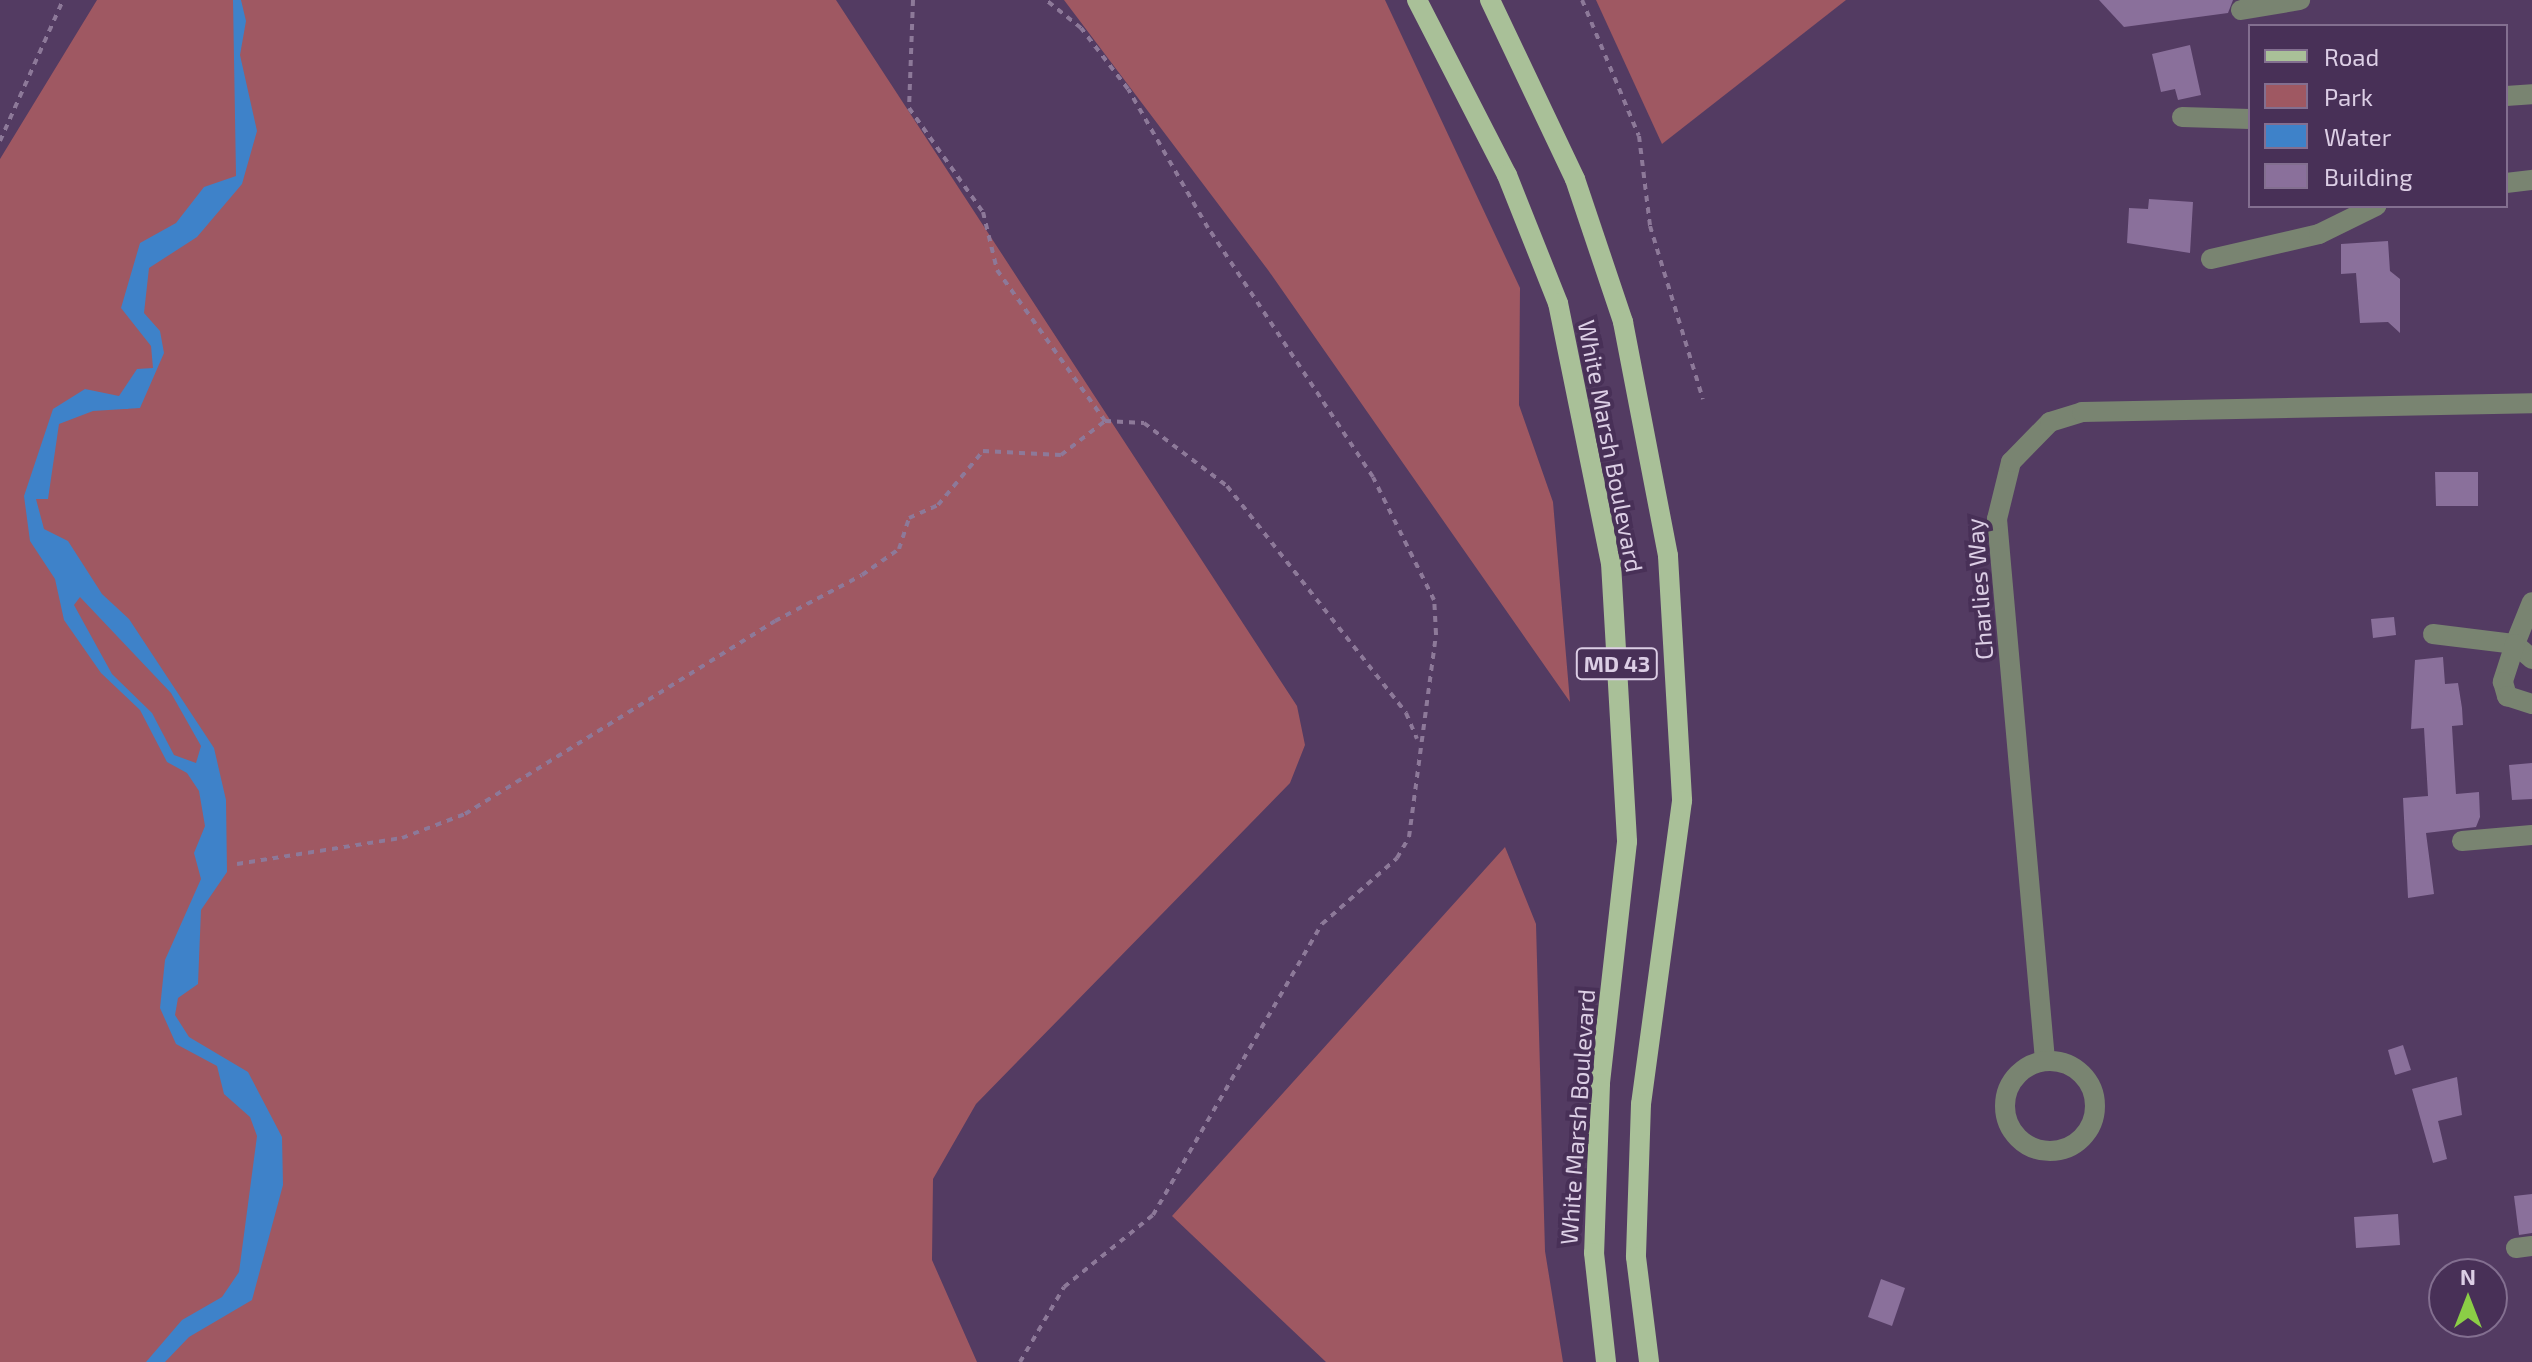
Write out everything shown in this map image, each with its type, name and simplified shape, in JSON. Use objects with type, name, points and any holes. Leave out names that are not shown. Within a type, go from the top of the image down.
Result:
[{"type":"main road","name":"White Marsh Boulevard","points":[[1417,0],[1507,175],[1558,303],[1611,563],[1627,842],[1600,1084],[1594,1253],[1606,1362]]},
{"type":"main road","name":"White Marsh Boulevard","points":[[1490,0],[1575,179],[1623,322],[1668,556],[1682,801],[1641,1104],[1636,1257],[1649,1362]]},
{"type":"street","points":[[2241,10],[2300,0]]},
{"type":"street","points":[[2508,96],[2532,94]]},
{"type":"street","points":[[2182,117],[2248,119]]},
{"type":"street","points":[[2508,183],[2532,180]]},
{"type":"street","points":[[2211,259],[2319,234],[2372,208]]},
{"type":"street","name":"Charlies Way","points":[[2045,1060],[1997,519],[2011,462],[2050,422],[2082,412],[2532,403]]},
{"type":"street","points":[[2532,602],[2503,682],[2507,696],[2532,704]]},
{"type":"street","points":[[2433,634],[2515,644],[2532,659]]},
{"type":"street","points":[[2462,841],[2532,835]]},
{"type":"street","points":[[2045,1060],[2073,1067],[2095,1102],[2079,1141],[2051,1151],[2022,1142],[2005,1116],[2018,1074],[2045,1060]]},
{"type":"path","points":[[0,141],[63,0]]},
{"type":"path","points":[[913,0],[909,108],[983,212],[997,270],[1105,421]]},
{"type":"path","points":[[1020,1362],[1064,1287],[1153,1215],[1322,924],[1397,858],[1409,837],[1418,741],[1436,634],[1434,600],[1401,524],[1208,228],[1128,89],[1081,28],[1046,0]]},
{"type":"path","points":[[1582,0],[1639,136],[1650,226],[1703,399]]},
{"type":"path","points":[[237,864],[387,841],[465,814],[775,621],[862,575],[899,549],[909,518],[938,505],[983,451],[1061,455],[1105,421],[1144,423],[1227,486],[1406,713],[1418,741]]},
{"type":"green space","points":[[97,0],[836,0],[1297,706],[1305,745],[1290,783],[976,1104],[933,1179],[932,1260],[977,1362],[0,1362],[0,159]]},
{"type":"green space","points":[[1064,0],[1385,0],[1520,288],[1519,405],[1553,502],[1570,702],[1268,270]]},
{"type":"green space","points":[[1596,0],[1846,0],[1662,144]]},
{"type":"green space","points":[[1505,847],[1536,924],[1545,1251],[1563,1362],[1326,1362],[1172,1216]]},
{"type":"water","points":[[233,0],[241,0],[246,21],[240,55],[257,131],[242,184],[197,237],[149,268],[144,313],[160,331],[164,353],[140,408],[93,411],[59,424],[48,499],[36,499],[44,529],[68,541],[102,594],[129,619],[214,748],[226,800],[227,872],[201,910],[198,984],[178,998],[175,1015],[189,1037],[248,1072],[282,1137],[283,1185],[252,1300],[189,1337],[165,1362],[146,1362],[182,1320],[222,1297],[239,1272],[257,1136],[250,1117],[224,1094],[217,1066],[176,1044],[160,1008],[165,960],[201,879],[194,853],[205,826],[199,791],[187,773],[167,762],[140,710],[101,673],[64,620],[55,579],[30,541],[24,496],[53,409],[85,389],[119,396],[137,369],[153,368],[151,346],[121,308],[140,243],[176,223],[204,187],[236,176]],"holes":[[[80,597],[171,693],[201,746],[196,763],[174,755],[152,713],[112,674],[74,605]]]},
{"type":"building","points":[[2099,0],[2233,0],[2228,13],[2124,27]]},
{"type":"building","points":[[2190,45],[2201,95],[2178,100],[2175,89],[2161,92],[2152,54]]},
{"type":"building","points":[[2149,199],[2193,202],[2190,253],[2127,243],[2129,208],[2148,209]]},
{"type":"building","points":[[2388,241],[2390,271],[2400,279],[2400,333],[2388,322],[2360,323],[2356,273],[2341,274],[2341,244]]},
{"type":"building","points":[[2435,472],[2478,472],[2478,506],[2436,506]]},
{"type":"building","points":[[2394,617],[2396,635],[2373,638],[2371,619]]},
{"type":"building","points":[[2443,657],[2445,684],[2458,683],[2462,708],[2463,725],[2452,726],[2456,794],[2479,792],[2480,817],[2476,827],[2426,833],[2434,894],[2408,898],[2403,798],[2428,796],[2424,728],[2411,729],[2415,660]]},
{"type":"building","points":[[2532,763],[2532,799],[2512,800],[2509,765]]},
{"type":"building","points":[[2403,1045],[2411,1070],[2395,1075],[2388,1050]]},
{"type":"building","points":[[2457,1077],[2462,1115],[2438,1121],[2447,1159],[2433,1163],[2412,1089]]},
{"type":"building","points":[[2532,1194],[2532,1233],[2519,1235],[2514,1196]]},
{"type":"building","points":[[2398,1214],[2400,1245],[2356,1248],[2354,1217]]},
{"type":"building","points":[[1881,1279],[1905,1288],[1892,1326],[1868,1317]]}]
